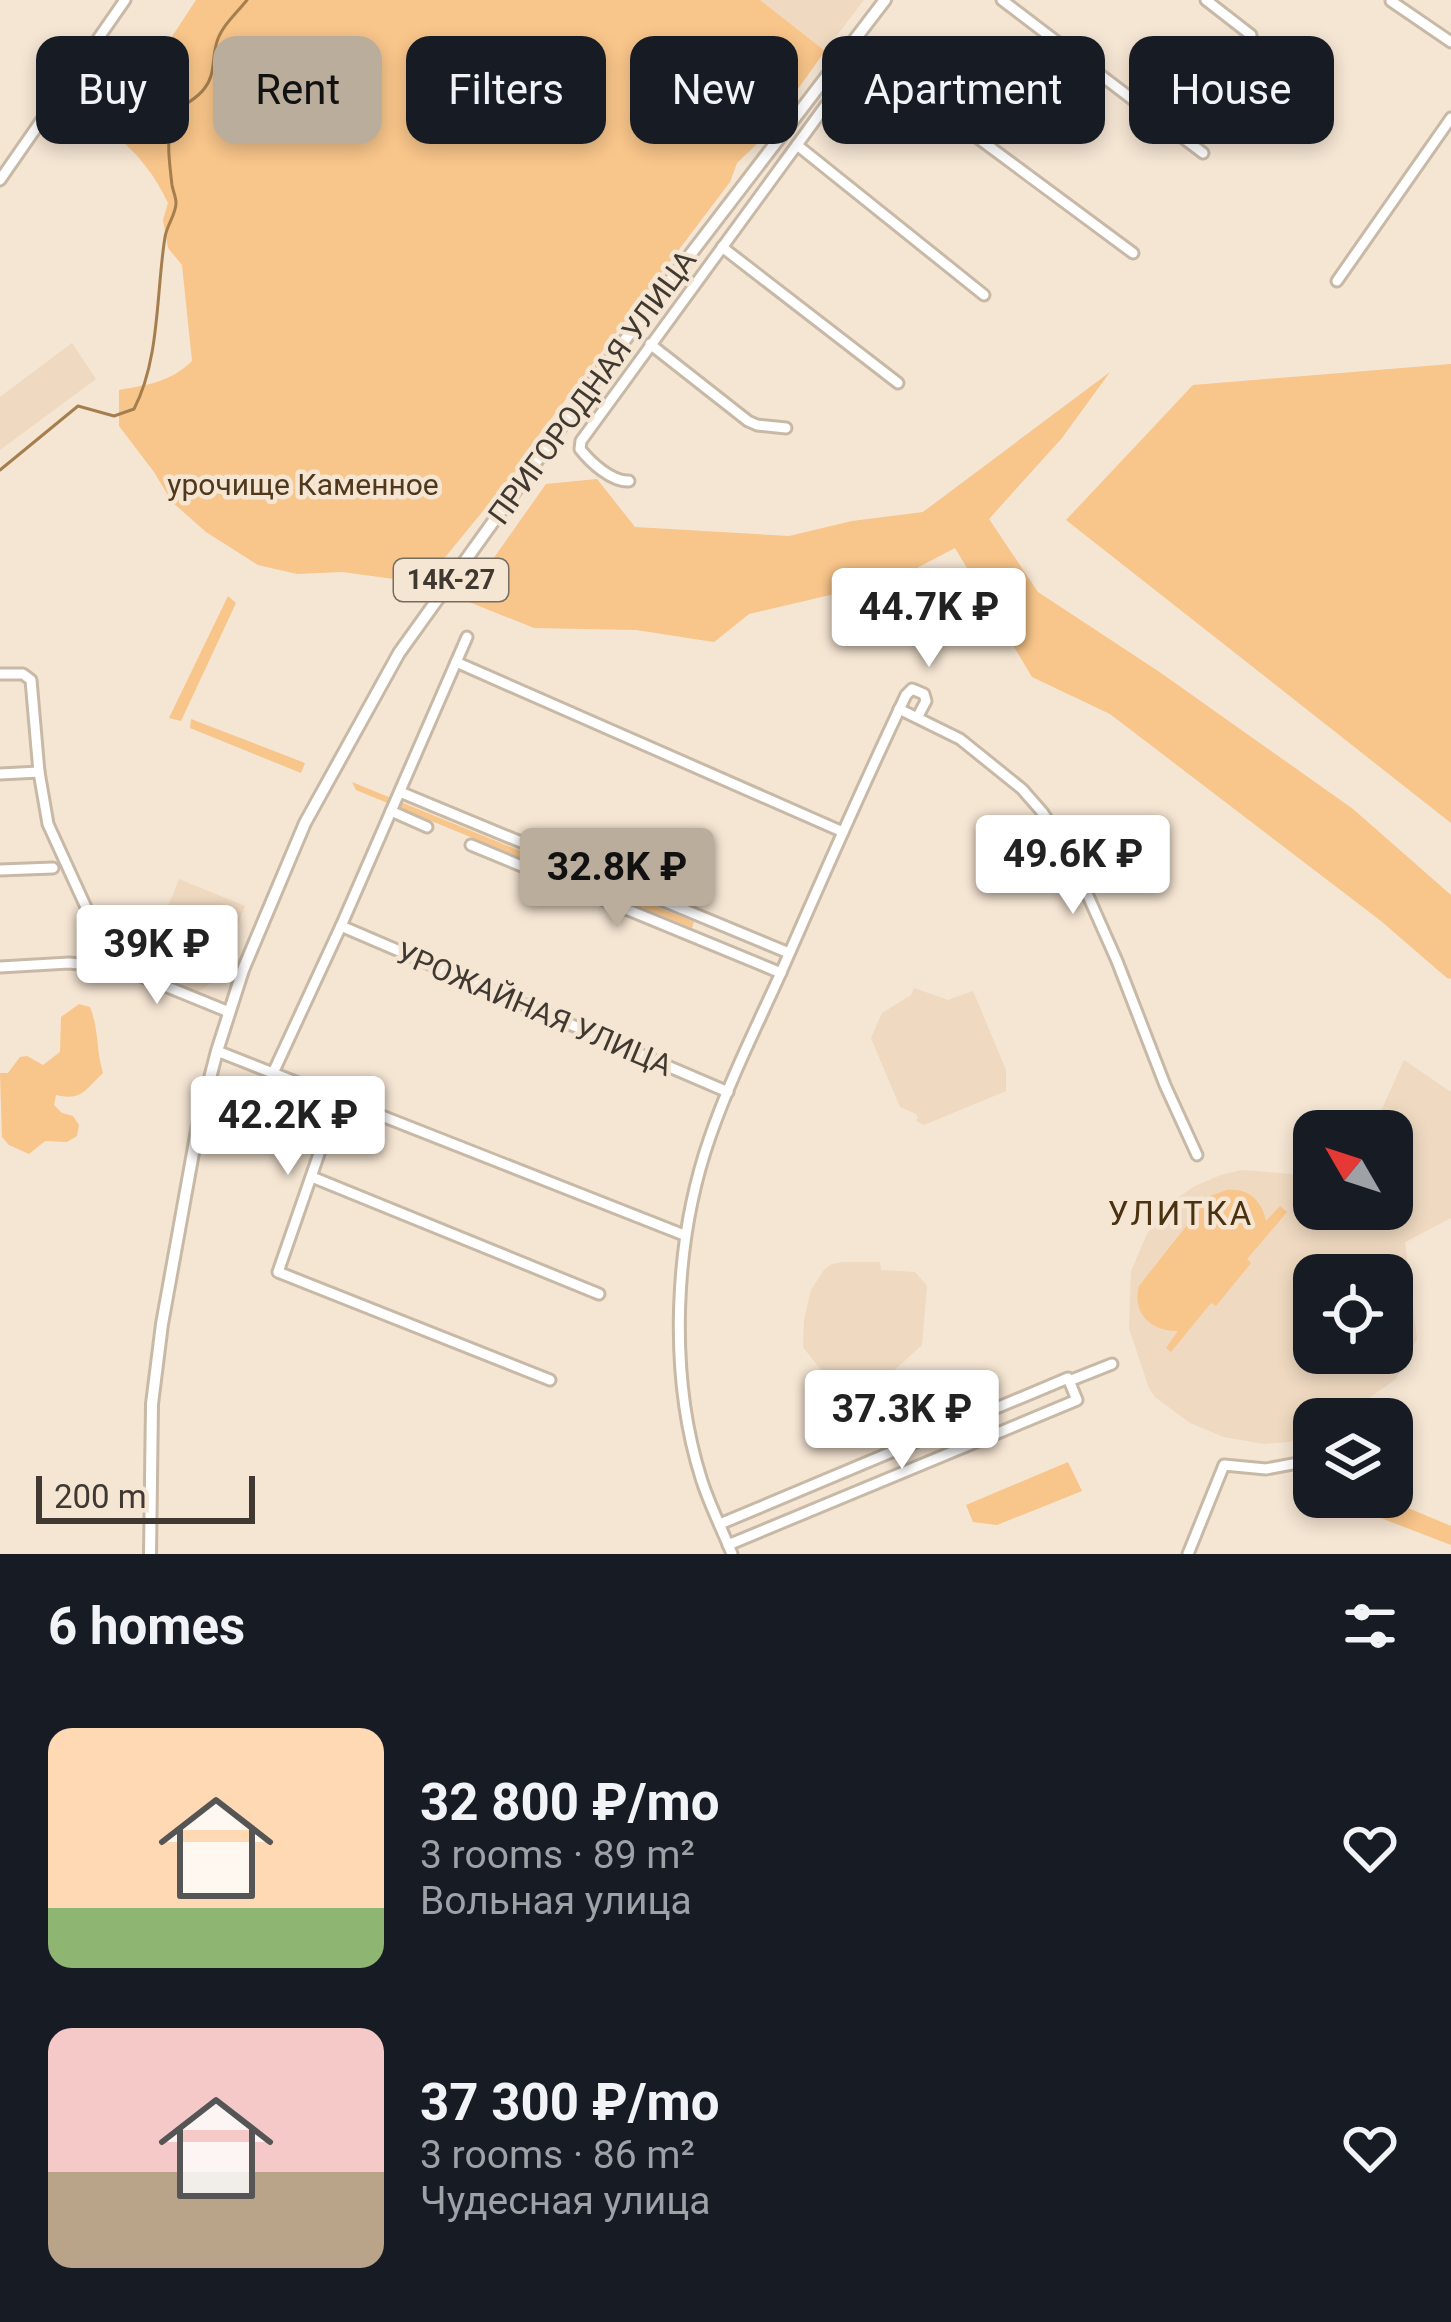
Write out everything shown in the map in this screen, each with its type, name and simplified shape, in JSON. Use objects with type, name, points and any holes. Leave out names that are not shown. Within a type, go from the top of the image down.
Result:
[{"type":"main road","name":"ПРИГОРОДНАЯ УЛИЦА","points":[[857,36],[885,0]]},
{"type":"main road","name":"ПРИГОРОДНАЯ УЛИЦА","points":[[150,1554],[152,1404],[198,1125],[229,1012],[270,900],[305,823],[399,653],[550,442],[822,82]]},
{"type":"street","points":[[0,181],[125,0]]},
{"type":"street","points":[[1002,0],[1203,153]]},
{"type":"street","points":[[1206,0],[1251,35]]},
{"type":"street","points":[[1391,1],[1451,42]]},
{"type":"street","name":"ПРИГОРОДНАЯ УЛИЦА","points":[[629,481],[620,481],[587,458],[580,441],[822,111]]},
{"type":"street","points":[[1337,281],[1451,118]]},
{"type":"street","points":[[986,144],[1133,253]]},
{"type":"street","points":[[797,145],[984,295]]},
{"type":"street","points":[[722,247],[898,383]]},
{"type":"street","points":[[650,344],[748,421],[786,428]]},
{"type":"street","points":[[273,1073],[467,637]]},
{"type":"street","points":[[456,662],[843,832]]},
{"type":"street","points":[[0,674],[23,674],[31,680],[48,824],[95,927],[121,968]]},
{"type":"street","points":[[720,1524],[1068,1378],[1077,1400],[749,1535],[730,1549],[700,1478],[685,1402],[680,1324],[685,1235],[701,1166],[789,953],[911,689],[924,694],[919,716]]},
{"type":"street","points":[[899,709],[960,739],[1022,789],[1043,813],[1069,853],[1197,1155]]},
{"type":"street","points":[[0,774],[39,772]]},
{"type":"street","points":[[400,792],[789,953]]},
{"type":"street","points":[[391,811],[428,826]]},
{"type":"street","points":[[471,845],[781,973]]},
{"type":"street","points":[[0,870],[53,868]]},
{"type":"street","name":"УРОЖАЙНАЯ УЛИЦА","points":[[341,926],[728,1092]]},
{"type":"street","points":[[95,927],[97,964]]},
{"type":"street","points":[[0,967],[69,962],[121,968],[229,1012]]},
{"type":"street","points":[[217,1051],[685,1235]]},
{"type":"street","points":[[338,1099],[278,1272],[550,1380]]},
{"type":"street","points":[[312,1177],[599,1294]]},
{"type":"street","points":[[1069,1381],[1112,1364]]},
{"type":"street","points":[[1188,1554],[1224,1465],[1266,1469],[1293,1464]]},
{"type":"street","points":[[740,1516],[749,1535]]},
{"type":"shaded area","points":[[760,0],[864,0],[836,36],[822,36],[822,49]]},
{"type":"shaded area","points":[[72,343],[96,379],[0,450],[0,397]]},
{"type":"shaded area","points":[[179,879],[245,906],[217,979],[198,992],[142,971]]},
{"type":"shaded area","points":[[914,988],[948,1000],[973,991],[1006,1070],[1006,1091],[924,1125],[916,1121],[916,1114],[900,1107],[871,1038],[882,1013],[911,995]]},
{"type":"shaded area","points":[[1404,1060],[1451,1092],[1451,1218],[1405,1242],[1406,1254],[1293,1254],[1293,1374],[1399,1374],[1396,1379],[1369,1398],[1293,1398],[1293,1441],[1289,1442],[1264,1444],[1224,1437],[1190,1423],[1149,1388],[1129,1328],[1131,1271],[1147,1234],[1171,1202],[1195,1186],[1242,1170],[1291,1174],[1293,1230],[1413,1230],[1413,1110],[1381,1110]]},
{"type":"shaded area","points":[[842,1262],[880,1262],[881,1270],[915,1272],[927,1286],[922,1345],[890,1374],[822,1371],[803,1347],[811,1290],[824,1270]]},
{"type":"green space","name":"урочище Каменное","points":[[196,0],[760,0],[822,49],[822,55],[798,89],[798,36],[630,36],[630,144],[757,144],[737,163],[730,182],[526,452],[528,456],[424,583],[342,572],[297,574],[258,565],[206,532],[172,502],[119,426],[119,390],[167,378],[192,361],[182,265],[168,248],[163,220],[168,203],[124,144],[189,144],[189,36],[172,36]]},
{"type":"green space","points":[[1451,364],[1451,823],[1066,520],[1193,385]]},
{"type":"green space","points":[[1110,372],[1062,438],[989,519],[1038,592],[1353,809],[1451,895],[1451,979],[1110,714],[1032,677],[955,548],[894,580],[749,614],[714,642],[636,630],[534,628],[464,600],[546,484],[597,479],[635,527],[789,536],[852,521],[923,512]]},
{"type":"green space","points":[[228,596],[236,603],[181,721],[169,718]]},
{"type":"green space","points":[[191,719],[305,763],[301,773],[190,728]]},
{"type":"green space","points":[[352,782],[694,922],[692,928],[356,790]]},
{"type":"green space","points":[[79,1004],[90,1007],[93,1015],[103,1073],[78,1095],[56,1095],[54,1105],[79,1125],[77,1136],[67,1142],[45,1141],[29,1154],[2,1137],[0,1073],[8,1073],[20,1057],[43,1065],[60,1052],[61,1017]]},
{"type":"green space","points":[[1227,1190],[1253,1197],[1266,1221],[1280,1206],[1287,1212],[1216,1306],[1211,1303],[1171,1352],[1166,1348],[1178,1331],[1146,1319],[1138,1305],[1139,1286],[1210,1196]]},
{"type":"green space","points":[[1068,1462],[1082,1491],[997,1525],[973,1522],[966,1505]]},
{"type":"green space","points":[[1413,1510],[1451,1526],[1451,1545],[1381,1518],[1413,1518]]},
{"type":"waterway","points":[[0,470],[78,406],[114,416],[134,409],[149,369],[165,237],[176,207],[169,150],[172,121],[208,84],[218,38],[247,0]]},
{"type":"district","name":"УЛИТКА","points":[[1181,1213]]}]
